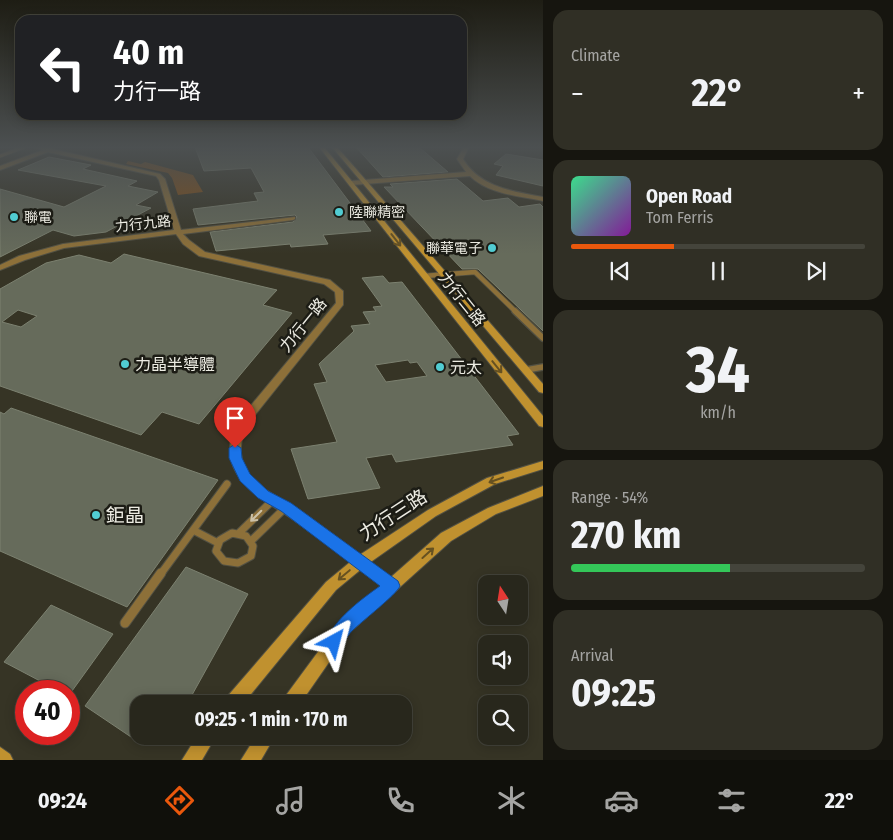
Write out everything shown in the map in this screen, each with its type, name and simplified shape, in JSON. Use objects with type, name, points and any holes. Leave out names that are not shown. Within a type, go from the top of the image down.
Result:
[{"type":"street","points":[[163,182],[178,232]]},
{"type":"street","points":[[351,183],[358,182]]},
{"type":"street","name":"力行二路","points":[[365,182],[543,390]]},
{"type":"street","points":[[481,182],[502,190],[543,199]]},
{"type":"street","name":"力行二路","points":[[351,183],[543,423]]},
{"type":"street","name":"力行九路","points":[[0,268],[22,258],[63,246],[293,218]]},
{"type":"street","name":"力行一路","points":[[178,232],[186,242],[208,257],[327,282],[339,291],[340,303],[242,424],[235,438],[235,458],[244,477],[272,500],[286,507],[392,586]]},
{"type":"street","name":"力行三路","points":[[239,695],[331,586],[360,562],[432,513],[490,481],[543,466]]},
{"type":"street","points":[[296,695],[344,627],[446,537],[492,512],[543,491]]},
{"type":"street","points":[[190,760],[201,745]]},
{"type":"street","points":[[250,760],[261,745]]},
{"type":"street","points":[[0,756],[4,760]]},
{"type":"lane","points":[[424,276],[475,272],[543,338]]},
{"type":"lane","points":[[526,370],[543,367]]},
{"type":"lane","points":[[125,623],[227,484]]},
{"type":"lane","points":[[239,533],[272,500]]},
{"type":"lane","points":[[252,540],[286,507]]},
{"type":"lane","points":[[194,530],[218,543]]},
{"type":"lane","points":[[239,533],[252,540],[254,550],[251,556],[238,563],[231,563],[219,557],[216,551],[218,543],[225,535],[239,533]]},
{"type":"shaded area","points":[[174,182],[197,182],[203,192],[178,195]]},
{"type":"building","points":[[87,182],[134,182],[128,186],[158,192],[136,205],[151,208],[106,232],[74,236],[53,230],[0,257],[0,189],[64,207],[106,186]]},
{"type":"building","points":[[259,182],[335,182],[371,231],[323,235],[328,244],[291,247],[290,244],[216,251],[210,232],[293,222],[297,217],[295,215],[198,225],[193,209],[258,201],[254,193],[264,192]]},
{"type":"building","name":"聯華電子","points":[[461,182],[483,201],[508,198],[519,207],[540,204],[543,207],[543,331],[478,269],[462,269],[384,187],[393,187],[390,184]]},
{"type":"building","points":[[528,182],[543,182],[543,186]]},
{"type":"building","name":"力晶半導體","points":[[124,254],[277,290],[263,305],[292,313],[199,424],[162,412],[141,435],[0,386],[0,289],[46,263],[79,255],[111,263]],"holes":[[[18,310],[37,316],[21,327],[2,322]]]},
{"type":"building","name":"元太","points":[[383,276],[389,283],[402,282],[519,434],[507,436],[513,445],[396,462],[392,454],[366,458],[380,488],[308,499],[291,449],[337,442],[314,384],[327,382],[319,364],[354,331],[351,326],[370,324],[363,312],[376,311],[373,307],[382,306],[362,278]],"holes":[[[408,360],[410,363],[417,362],[427,376],[386,382],[375,365]]]},
{"type":"building","name":"鉅晶","points":[[11,408],[218,480],[127,607],[0,551],[0,412],[4,414]]},
{"type":"building","points":[[186,567],[248,594],[192,695],[130,695],[130,736],[85,706]]},
{"type":"building","points":[[51,605],[113,634],[80,680],[38,680],[4,662]]},
{"type":"place","name":"陸聯精密","points":[[339,212]]},
{"type":"place","name":"聯電","points":[[14,217]]},
{"type":"place","name":"聯華電子","points":[[492,248]]},
{"type":"place","name":"力晶半導體","points":[[125,364]]},
{"type":"place","name":"元太","points":[[440,367]]},
{"type":"place","name":"鉅晶","points":[[96,515]]},
{"type":"route","points":[[235,448],[235,458],[244,477],[263,494],[286,507],[392,586],[344,627],[334,642]]}]
